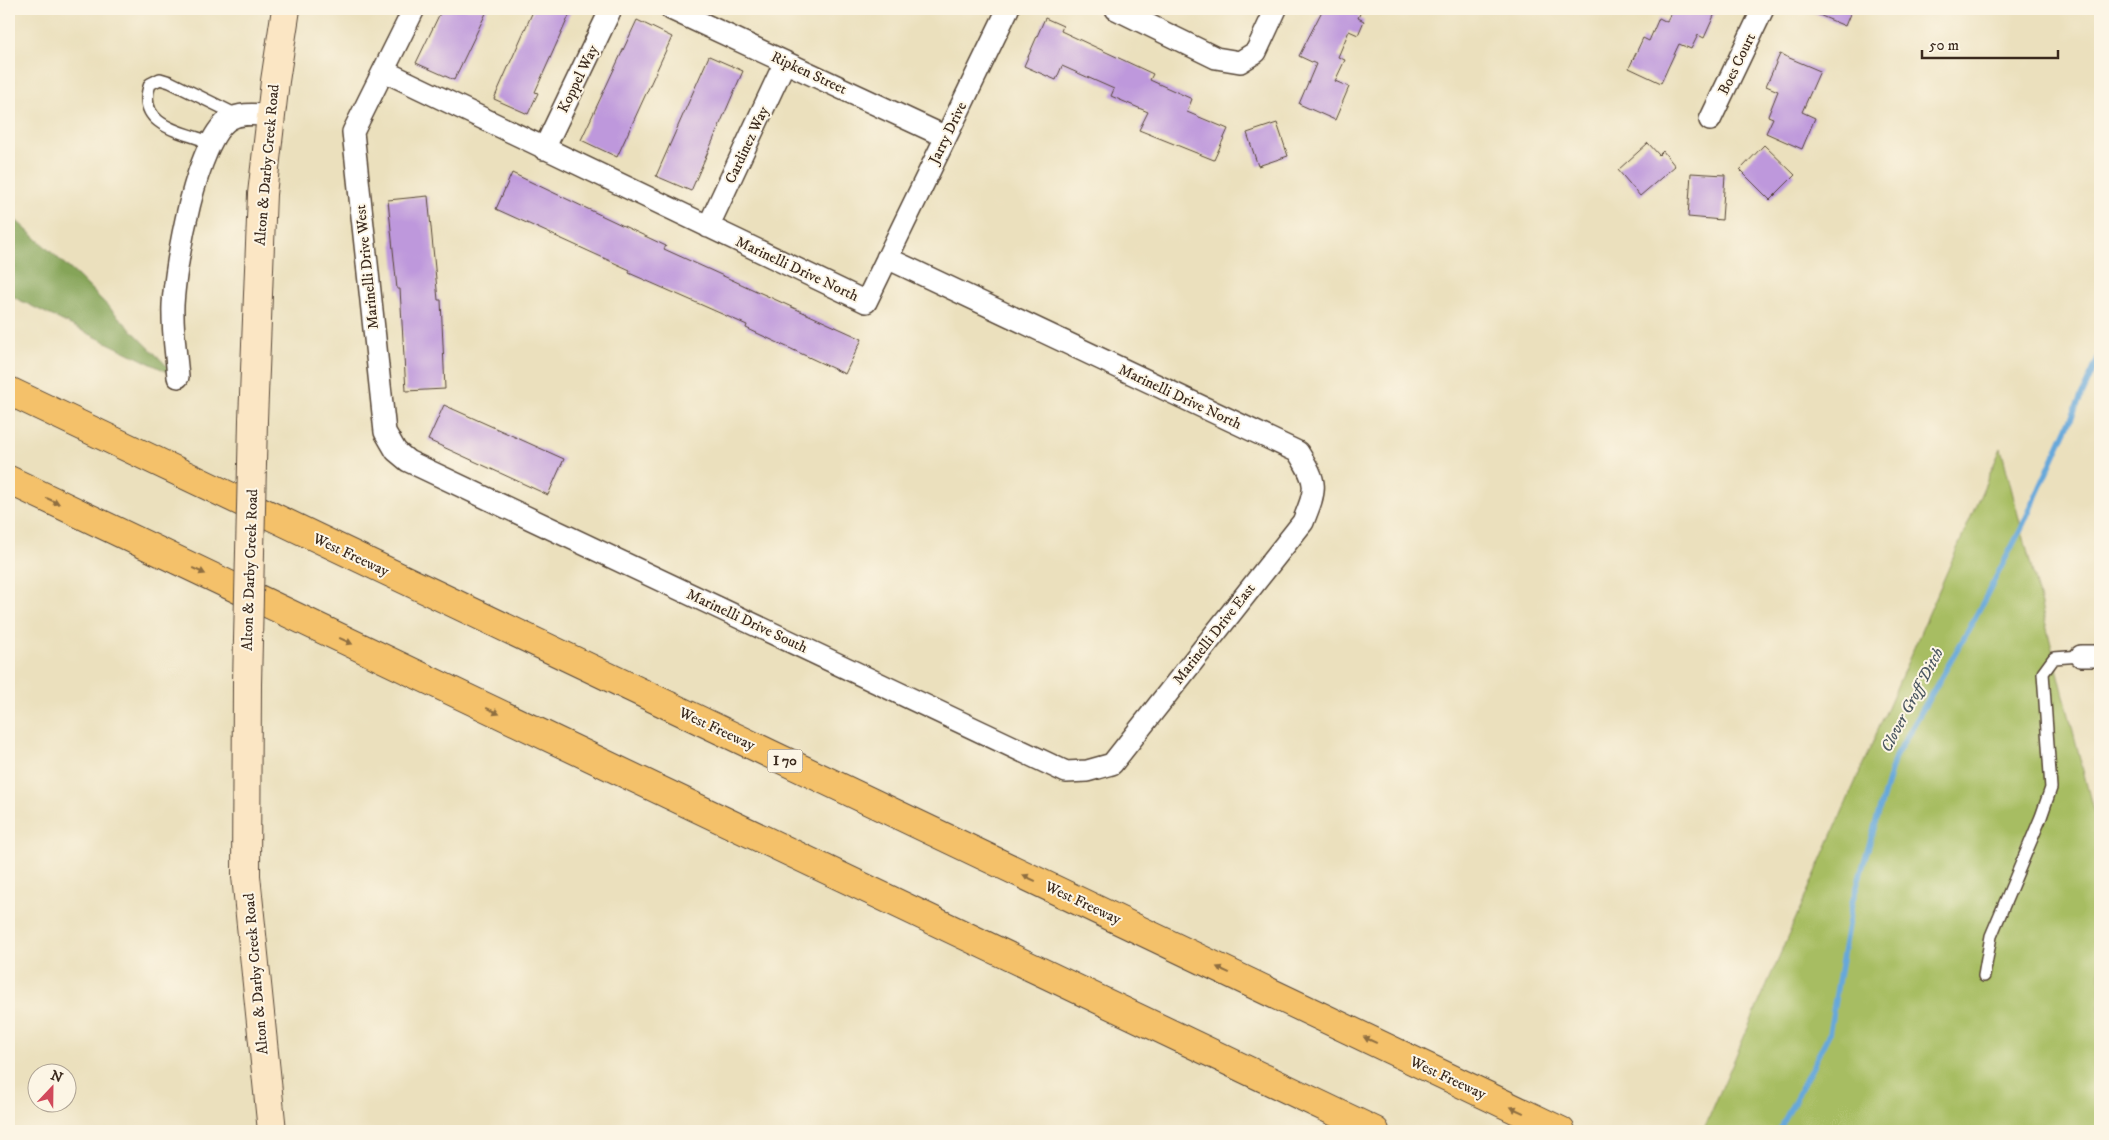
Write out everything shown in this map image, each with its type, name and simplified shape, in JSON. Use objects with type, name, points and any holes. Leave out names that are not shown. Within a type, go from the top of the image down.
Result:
[{"type":"highway","name":"West Freeway","points":[[9,391],[1561,1131]]},
{"type":"highway","points":[[9,480],[1375,1131]]},
{"type":"main road","name":"Alton & Darby Creek Road","points":[[272,1131],[246,876],[247,684],[259,254],[271,115],[286,9]]},
{"type":"street","name":"Marinelli Drive West","points":[[408,461],[396,451],[385,432],[353,132],[414,9]]},
{"type":"street","name":"Koppel Way","points":[[544,149],[611,9]]},
{"type":"street","name":"Ripken Street","points":[[671,9],[946,137]]},
{"type":"street","name":"Jarry Drive","points":[[887,258],[1008,9]]},
{"type":"street","points":[[1116,9],[1216,58],[1240,62],[1256,52],[1276,9]]},
{"type":"street","name":"Boes Court","points":[[1710,120],[1763,9]]},
{"type":"street","name":"Cardinez Way","points":[[708,227],[785,62]]},
{"type":"street","name":"Marinelli Drive North","points":[[384,71],[866,302],[887,258],[1298,452],[1313,476]]},
{"type":"street","points":[[178,377],[173,306],[178,265],[185,222],[210,142],[221,126],[239,116],[271,115]]},
{"type":"street","name":"Marinelli Drive South","points":[[408,461],[1066,772],[1088,771]]},
{"type":"street","name":"Marinelli Drive East","points":[[1088,771],[1112,764],[1303,522],[1313,496],[1313,476]]},
{"type":"lane","points":[[210,142],[180,132],[154,119],[149,113],[146,104],[150,84],[160,79],[170,82],[239,116]]},
{"type":"lane","points":[[1984,976],[1991,936],[2041,817],[2051,788],[2043,673],[2054,658],[2090,656]]},
{"type":"green space","points":[[9,214],[80,278],[178,377],[9,295]]},
{"type":"green space","points":[[2001,448],[2100,837],[2100,1131],[1703,1131]]},
{"type":"building","points":[[442,9],[488,9],[454,80],[416,63]]},
{"type":"building","points":[[534,9],[572,9],[535,92],[538,93],[528,114],[494,99]]},
{"type":"building","points":[[1323,9],[1362,9],[1358,18],[1364,21],[1358,35],[1349,31],[1338,57],[1345,60],[1335,81],[1349,87],[1335,120],[1299,104],[1316,64],[1299,56]]},
{"type":"building","points":[[1672,9],[1717,9],[1704,38],[1698,35],[1691,49],[1679,44],[1661,83],[1629,68],[1643,38],[1649,41],[1659,18],[1667,22]]},
{"type":"building","points":[[1805,9],[1852,9],[1845,26]]},
{"type":"building","points":[[1045,18],[1063,26],[1061,31],[1153,74],[1150,80],[1192,99],[1187,112],[1228,129],[1214,160],[1139,130],[1148,112],[1111,96],[1114,89],[1062,66],[1056,80],[1024,66]]},
{"type":"building","points":[[637,20],[672,37],[617,157],[581,140]]},
{"type":"building","points":[[1780,54],[1820,71],[1802,112],[1815,118],[1802,149],[1766,133],[1773,118],[1768,116],[1778,91],[1766,86]]},
{"type":"building","points":[[709,56],[743,71],[691,191],[656,176]]},
{"type":"building","points":[[1277,123],[1288,156],[1258,166],[1247,133]]},
{"type":"building","points":[[1648,143],[1659,155],[1663,151],[1675,166],[1640,196],[1618,170]]},
{"type":"building","points":[[1764,145],[1795,175],[1770,200],[1740,170]]},
{"type":"building","points":[[512,173],[666,246],[664,249],[862,339],[845,374],[746,328],[747,325],[629,273],[630,270],[496,209]]},
{"type":"building","points":[[1691,173],[1725,175],[1722,220],[1688,217]]},
{"type":"building","points":[[428,196],[438,300],[441,300],[445,389],[406,391],[400,289],[397,289],[388,200]]},
{"type":"building","points":[[444,405],[564,459],[548,495],[428,440]]},
{"type":"waterway","name":"Clover Groff Ditch","points":[[1779,1131],[1829,1034],[1852,903],[1895,757],[1967,633],[2021,529],[2100,355]]}]
